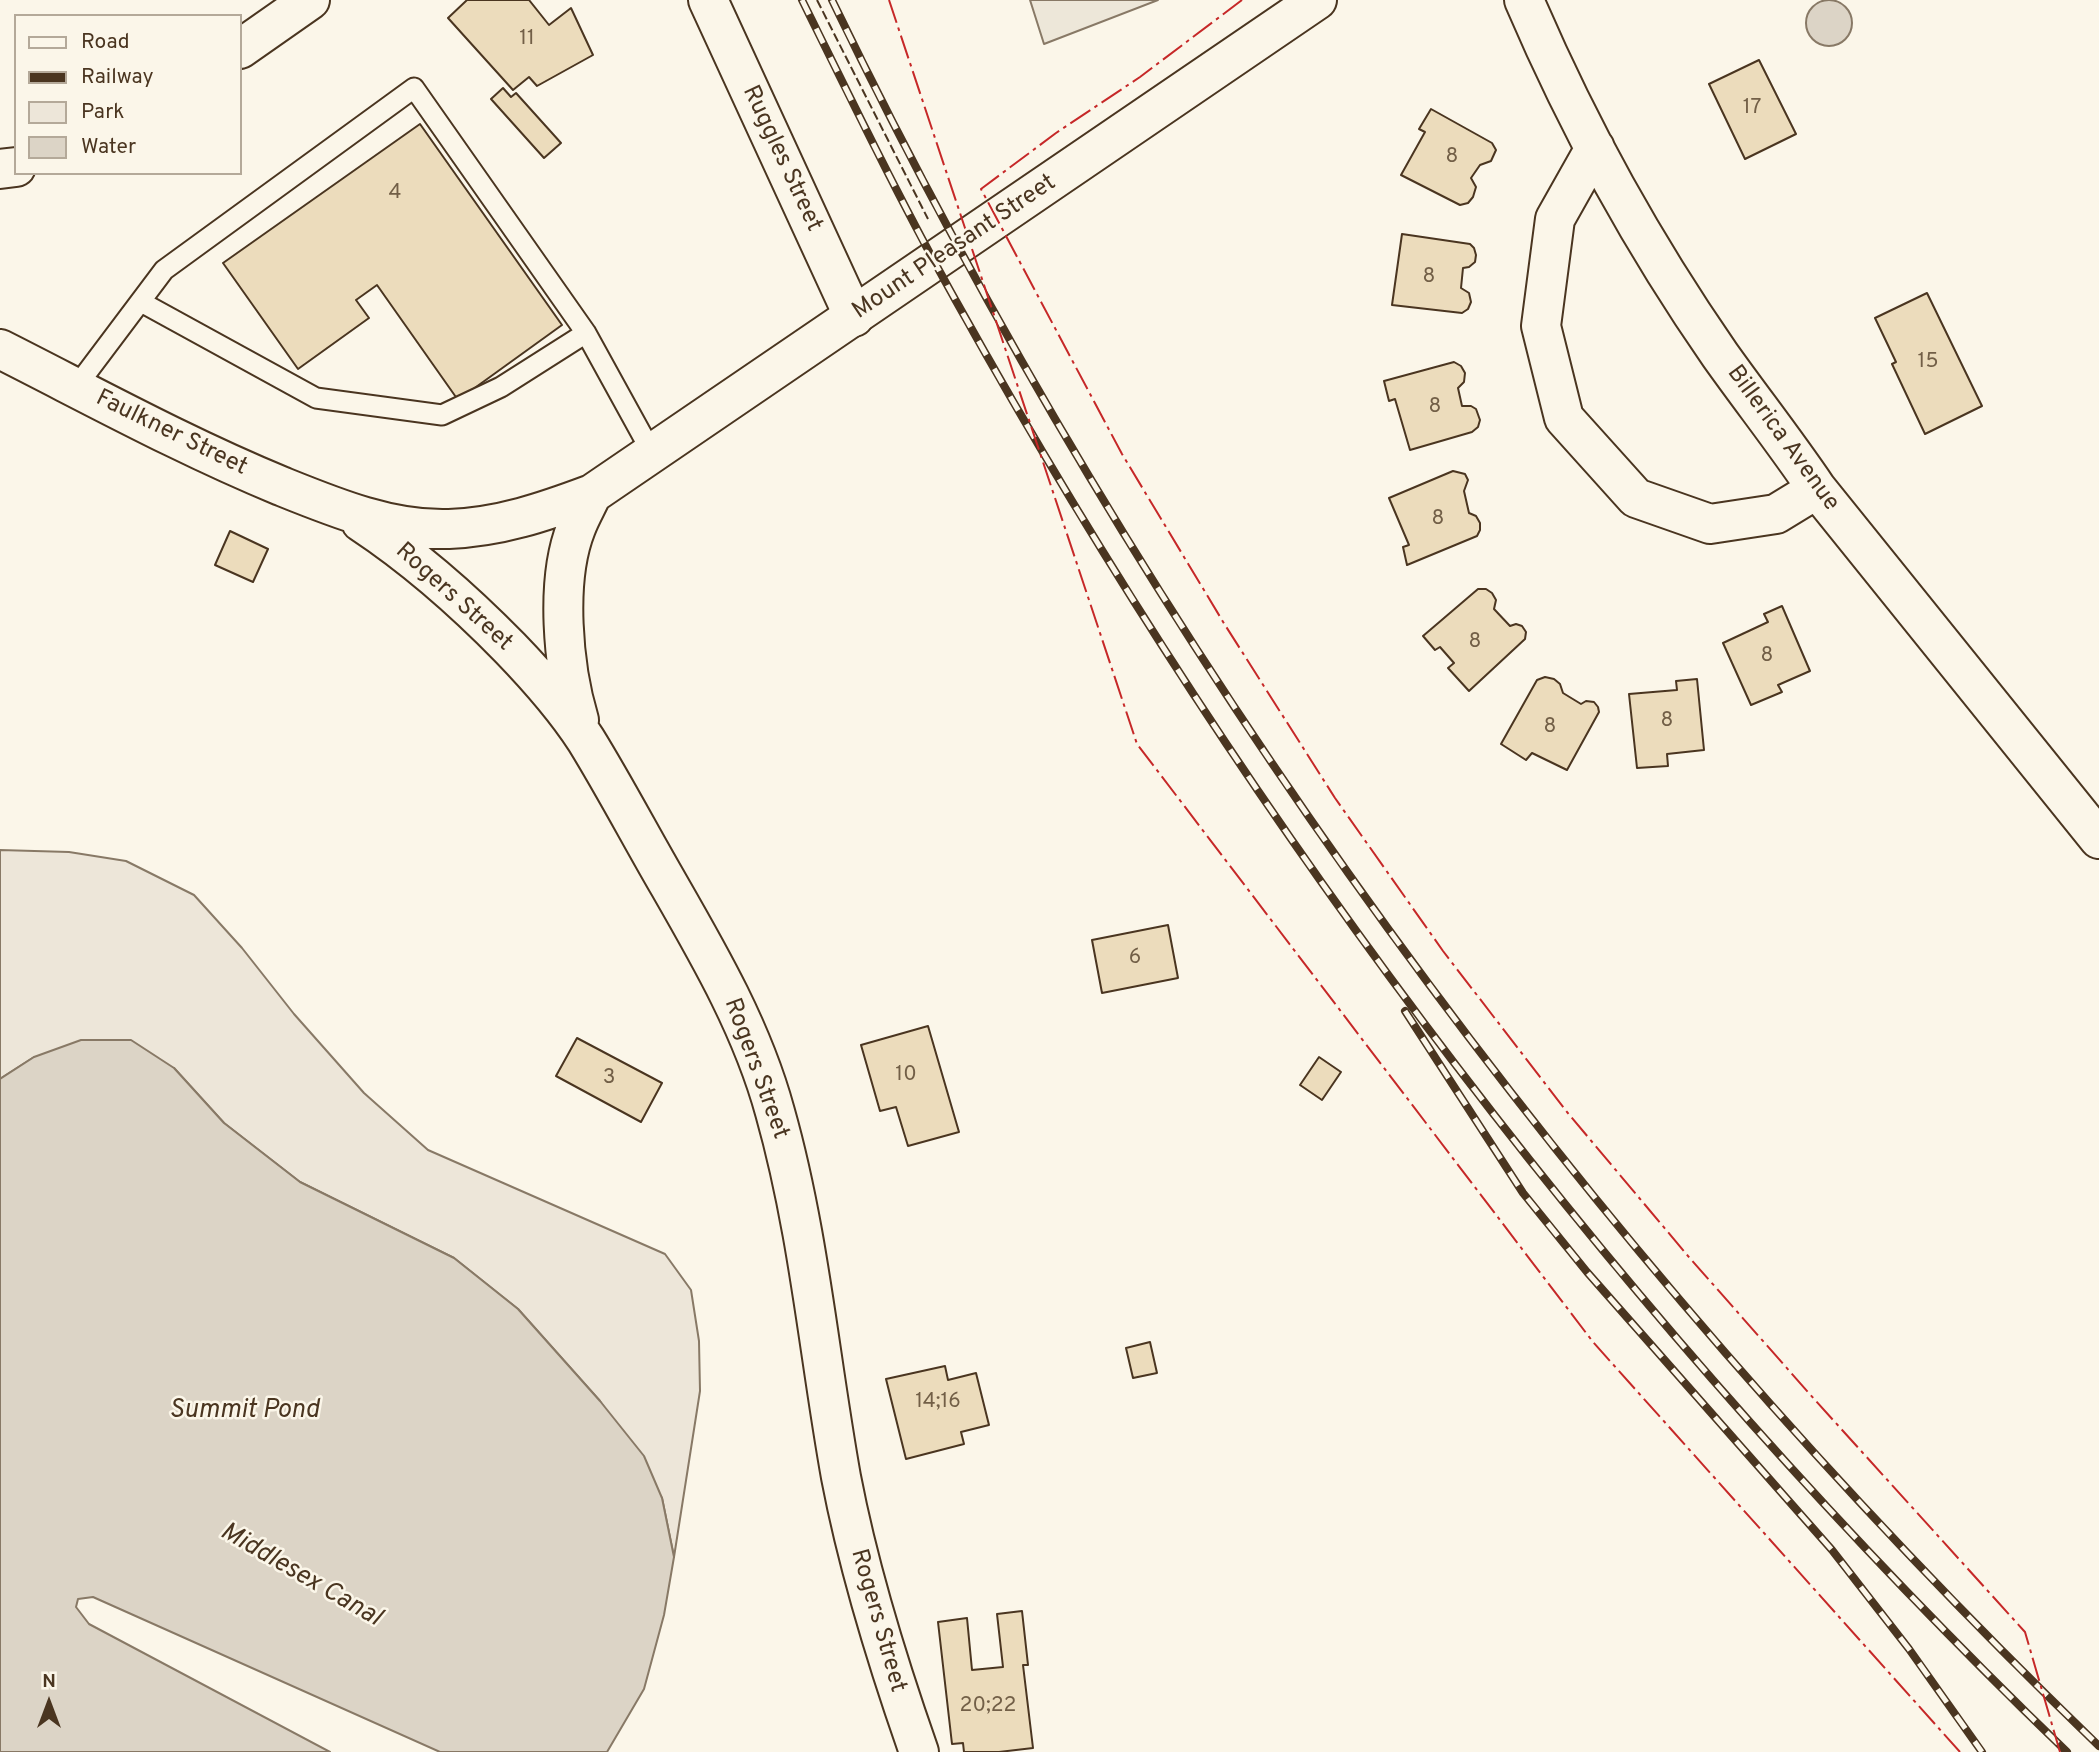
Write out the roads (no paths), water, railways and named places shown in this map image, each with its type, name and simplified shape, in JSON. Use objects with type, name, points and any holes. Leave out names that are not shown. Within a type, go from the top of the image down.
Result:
[{"type":"main road","points":[[242,48],[310,0]]},
{"type":"main road","name":"Ruggles Street","points":[[708,0],[854,317]]},
{"type":"main road","name":"Mount Pleasant Street","points":[[346,511],[412,526],[446,529],[477,527],[535,516],[592,494],[1317,0]]},
{"type":"main road","name":"Billerica Avenue","points":[[1524,0],[1564,88],[1631,214],[1721,355],[1817,489],[2098,836]]},
{"type":"main road","points":[[1595,148],[1555,219],[1541,326],[1564,418],[1636,498],[1710,524],[1776,514],[1817,489]]},
{"type":"main road","name":"Faulkner Street","points":[[0,349],[235,467],[346,511]]},
{"type":"main road","points":[[585,738],[572,697],[564,628],[569,552],[576,528],[592,494]]},
{"type":"main road","name":"Rogers Street","points":[[346,511],[399,547],[470,606],[542,682],[585,738],[726,987],[753,1046],[775,1111],[805,1243],[841,1474],[855,1545],[872,1611],[919,1752]]},
{"type":"lane","points":[[76,387],[164,270],[415,88],[586,333],[652,453]]},
{"type":"lane","points":[[141,302],[316,398],[442,415],[501,387],[586,333]]},
{"type":"water","points":[[1829,0],[1845,7],[1852,23],[1845,39],[1829,46],[1813,39],[1806,23],[1813,7]]},
{"type":"water","name":"Summit Pond","points":[[81,1040],[131,1040],[174,1068],[224,1123],[300,1182],[454,1258],[518,1309],[600,1401],[644,1456],[662,1498],[674,1557],[664,1615],[644,1689],[607,1752],[440,1752],[93,1597],[78,1599],[76,1607],[89,1624],[330,1752],[0,1752],[0,1079],[34,1057]]},
{"type":"railway","points":[[802,0],[936,264],[1071,499],[1193,693],[1322,883],[1458,1068],[1600,1247],[1750,1422],[1905,1590],[2067,1752]]},
{"type":"railway","points":[[832,0],[955,241],[1089,477],[1234,706],[1388,929],[1552,1145],[1726,1353],[1908,1554],[2099,1746]]},
{"type":"railway","points":[[1405,1011],[1523,1193],[1587,1272],[1832,1550],[1909,1649],[1982,1752]]},
{"type":"water label","name":"Middlesex Canal","points":[[300,1576]]}]
